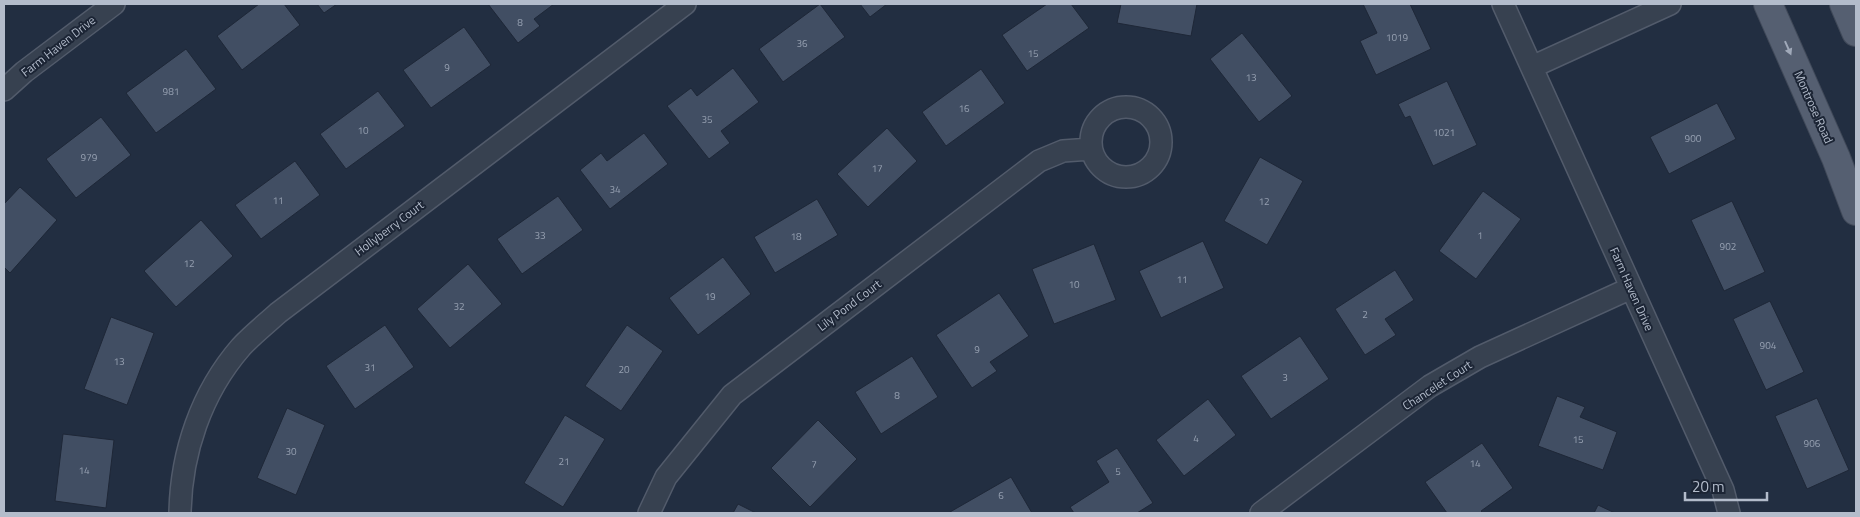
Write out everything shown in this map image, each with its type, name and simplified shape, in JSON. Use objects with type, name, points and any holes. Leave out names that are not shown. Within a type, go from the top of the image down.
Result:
[{"type":"main road","name":"Montrose Road","points":[[1768,4],[1836,158],[1856,211]]},
{"type":"main road","points":[[1844,4],[1856,32]]},
{"type":"street","name":"Farm Haven Drive","points":[[4,90],[24,72],[114,4]]},
{"type":"street","name":"Hollyberry Court","points":[[180,513],[180,489],[186,454],[198,418],[216,382],[241,347],[278,313],[685,4]]},
{"type":"street","name":"Farm Haven Drive","points":[[1503,4],[1723,490],[1729,513]]},
{"type":"street","points":[[1532,67],[1670,4]]},
{"type":"street","name":"Lily Pond Court","points":[[650,513],[666,477],[732,395],[1039,161],[1063,151],[1091,149]]},
{"type":"street","name":"Chancelet Court","points":[[1261,513],[1430,386],[1480,357],[1631,288]]},
{"type":"building","points":[[259,4],[284,4],[300,25],[242,70],[217,36]]},
{"type":"building","points":[[317,4],[337,4],[324,13]]},
{"type":"building","points":[[488,4],[554,4],[534,19],[540,26],[518,43]]},
{"type":"building","points":[[820,4],[845,37],[783,82],[759,49]]},
{"type":"building","points":[[860,4],[887,4],[870,17]]},
{"type":"building","points":[[1047,4],[1071,4],[1089,28],[1027,71],[1002,35]]},
{"type":"building","points":[[1121,4],[1197,4],[1191,36],[1117,23]]},
{"type":"building","points":[[1363,4],[1410,4],[1431,49],[1376,75],[1360,41],[1377,33]]},
{"type":"building","points":[[464,27],[491,65],[431,108],[403,70]]},
{"type":"building","points":[[1242,33],[1292,96],[1259,122],[1210,59]]},
{"type":"building","points":[[186,49],[216,89],[156,133],[126,93]]},
{"type":"building","points":[[733,68],[759,102],[721,131],[730,143],[709,159],[667,106],[691,88],[697,96]]},
{"type":"building","points":[[981,69],[1005,103],[946,146],[922,112]]},
{"type":"building","points":[[1447,81],[1477,145],[1433,166],[1410,116],[1405,118],[1398,104]]},
{"type":"building","points":[[378,91],[405,126],[346,169],[320,134]]},
{"type":"building","points":[[1717,103],[1736,139],[1669,174],[1650,137]]},
{"type":"building","points":[[101,117],[131,155],[76,198],[46,159]]},
{"type":"building","points":[[887,128],[917,161],[868,207],[837,174]]},
{"type":"building","points":[[644,133],[668,164],[610,209],[580,170],[601,153],[607,161]]},
{"type":"building","points":[[1260,157],[1303,181],[1267,245],[1224,221]]},
{"type":"building","points":[[295,161],[320,195],[261,239],[235,205]]},
{"type":"building","points":[[20,187],[57,220],[10,273],[4,267],[4,204]]},
{"type":"building","points":[[1483,191],[1521,219],[1476,279],[1439,251]]},
{"type":"building","points":[[558,196],[583,230],[522,274],[497,239]]},
{"type":"building","points":[[817,199],[838,235],[775,273],[754,237]]},
{"type":"building","points":[[1732,201],[1765,272],[1724,291],[1691,220]]},
{"type":"building","points":[[201,220],[233,256],[176,307],[144,271]]},
{"type":"building","points":[[1203,241],[1224,288],[1161,318],[1139,271]]},
{"type":"building","points":[[1094,244],[1116,300],[1054,324],[1032,269]]},
{"type":"building","points":[[723,257],[751,294],[698,335],[669,298]]},
{"type":"building","points":[[468,264],[502,304],[450,348],[417,309]]},
{"type":"building","points":[[1395,270],[1414,300],[1385,319],[1396,335],[1365,355],[1335,309]]},
{"type":"building","points":[[999,293],[1029,336],[990,362],[997,371],[972,388],[936,335]]},
{"type":"building","points":[[1770,301],[1804,372],[1766,390],[1733,319]]},
{"type":"building","points":[[111,317],[154,333],[127,405],[84,389]]},
{"type":"building","points":[[385,325],[414,367],[355,409],[326,366]]},
{"type":"building","points":[[627,325],[663,351],[621,411],[585,386]]},
{"type":"building","points":[[1300,336],[1329,379],[1271,419],[1241,376]]},
{"type":"building","points":[[912,356],[938,397],[881,434],[855,392]]},
{"type":"building","points":[[1557,396],[1585,407],[1580,417],[1617,432],[1603,470],[1538,446]]},
{"type":"building","points":[[1817,398],[1849,470],[1807,489],[1775,416]]},
{"type":"building","points":[[1208,399],[1236,435],[1184,476],[1156,440]]},
{"type":"building","points":[[287,408],[325,425],[296,495],[257,478]]},
{"type":"building","points":[[565,415],[605,439],[563,507],[524,483]]},
{"type":"building","points":[[818,420],[857,459],[810,507],[771,468]]},
{"type":"building","points":[[63,434],[114,440],[106,508],[55,501]]},
{"type":"building","points":[[1482,443],[1513,488],[1481,511],[1483,513],[1447,513],[1425,482]]},
{"type":"building","points":[[1117,448],[1153,503],[1137,513],[1074,513],[1070,507],[1109,482],[1096,461]]},
{"type":"building","points":[[1011,477],[1032,513],[950,513],[950,512]]},
{"type":"building","points":[[738,504],[756,513],[733,513]]},
{"type":"building","points":[[1598,505],[1615,513],[1594,513]]}]
